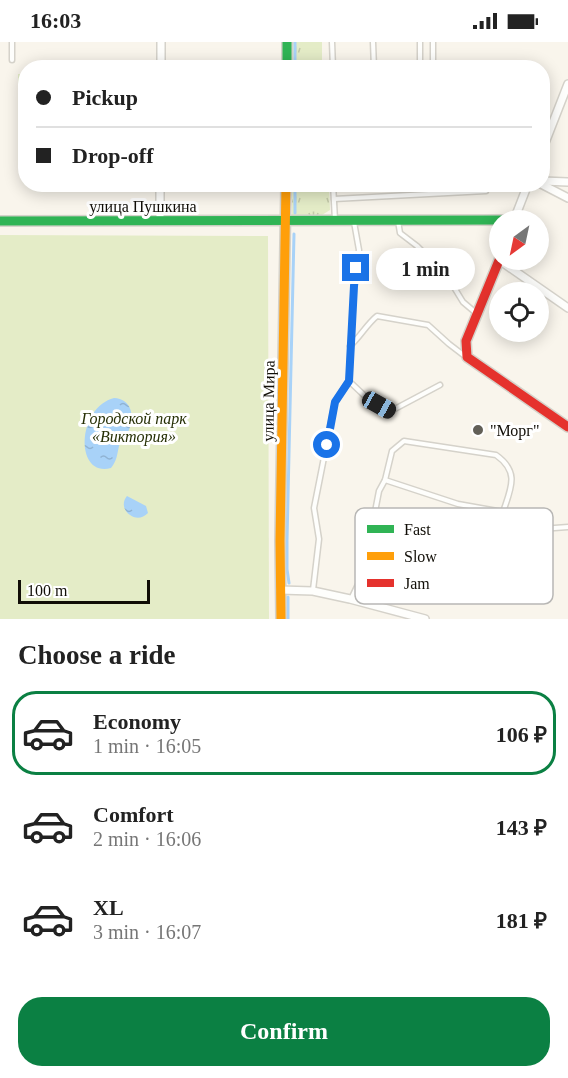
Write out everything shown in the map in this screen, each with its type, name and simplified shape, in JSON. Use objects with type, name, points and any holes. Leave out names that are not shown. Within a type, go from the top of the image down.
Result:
[{"type":"street","points":[[161,42],[161,60]]},
{"type":"street","points":[[287,42],[287,60]]},
{"type":"street","points":[[550,130],[568,84]]},
{"type":"street","points":[[550,181],[568,182]]},
{"type":"street","points":[[550,189],[568,198]]},
{"type":"street","points":[[160,192],[160,221]]},
{"type":"street","name":"улица Мира","points":[[280,619],[286,192]]},
{"type":"street","points":[[518,210],[525,192]]},
{"type":"street","name":"улица Пушкина","points":[[0,221],[489,220]]},
{"type":"street","points":[[495,270],[466,341],[467,357],[568,427]]},
{"type":"street","points":[[514,270],[568,308]]},
{"type":"street","points":[[280,590],[313,591],[355,600]]},
{"type":"street","points":[[369,604],[425,619]]},
{"type":"lane","points":[[12,42],[12,60]]},
{"type":"lane","points":[[332,42],[333,60]]},
{"type":"lane","points":[[373,42],[374,60]]},
{"type":"lane","points":[[420,42],[420,60]]},
{"type":"lane","points":[[433,42],[433,60]]},
{"type":"lane","points":[[334,192],[335,220]]},
{"type":"lane","points":[[334,199],[467,192]]},
{"type":"lane","points":[[313,591],[319,539],[314,508],[335,402],[349,381],[354,286],[359,250],[354,220]]},
{"type":"lane","points":[[398,220],[400,233],[437,266],[452,284],[463,303],[477,314]]},
{"type":"lane","points":[[350,347],[360,337],[369,322],[377,316],[428,326],[467,357]]},
{"type":"lane","points":[[349,381],[367,398],[391,411],[440,385]]},
{"type":"lane","points":[[377,508],[392,451],[404,441],[496,455],[506,462],[512,472],[504,508]]},
{"type":"lane","points":[[385,480],[458,504],[480,508]]},
{"type":"lane","points":[[553,528],[568,527]]},
{"type":"lane","points":[[350,599],[355,589]]},
{"type":"green space","points":[[293,42],[322,42],[322,60],[293,60]]},
{"type":"green space","points":[[292,192],[329,192],[330,210],[322,215],[292,216]]},
{"type":"green space","name":"Городской парк «Виктория»","points":[[0,235],[268,236],[269,619],[0,619]]},
{"type":"water","points":[[114,398],[128,405],[131,424],[111,468],[99,468],[91,463],[86,453],[87,427],[92,415],[101,404]]},
{"type":"water","points":[[127,496],[146,506],[148,513],[138,518],[129,514],[124,506]]},
{"type":"waterway","points":[[295,42],[295,60]]},
{"type":"waterway","points":[[295,192],[295,213]]},
{"type":"waterway","points":[[289,583],[287,541],[294,234]]},
{"type":"waterway","points":[[288,597],[288,619]]},
{"type":"traffic: fast","points":[[287,42],[287,60]]},
{"type":"traffic: fast","points":[[0,221],[489,220]]},
{"type":"traffic: slow","points":[[281,619],[280,541],[286,192]]},
{"type":"traffic: jam","points":[[495,270],[466,341],[467,357],[568,427]]},
{"type":"place","name":"\"Морг\"","points":[[478,430]]},
{"type":"route","points":[[327,445],[335,402],[349,381],[356,268]]}]
